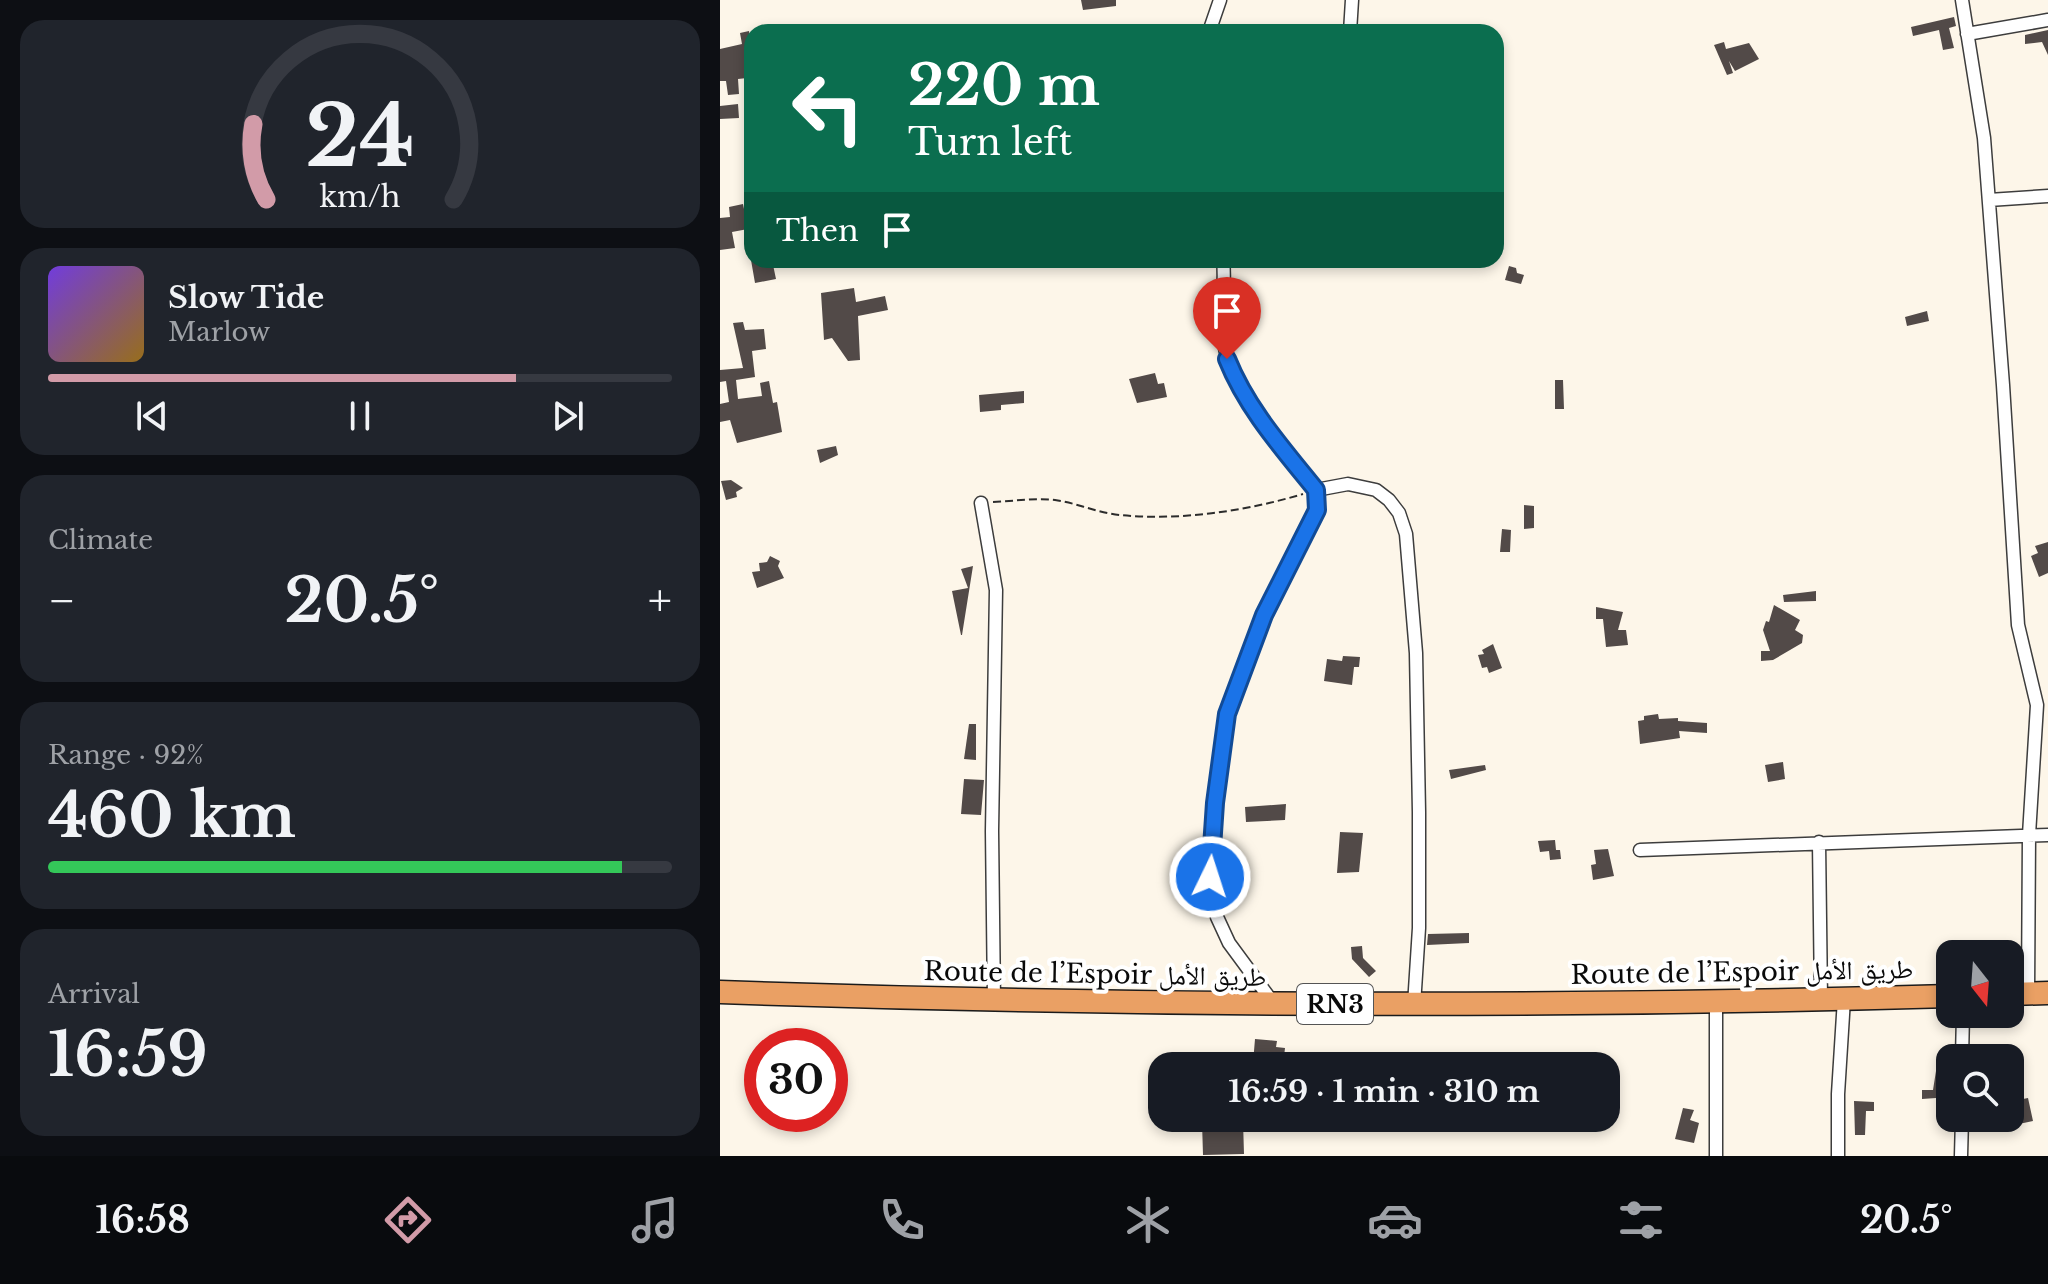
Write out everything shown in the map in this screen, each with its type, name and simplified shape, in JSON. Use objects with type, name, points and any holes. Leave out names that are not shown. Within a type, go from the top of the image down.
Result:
[{"type":"highway","name":"Route de l’Espoir طريق الأمل","points":[[720,992],[994,1002],[1414,1005],[1936,996]]},
{"type":"street","points":[[1212,24],[1220,0]]},
{"type":"street","points":[[1350,24],[1352,0]]},
{"type":"street","points":[[1962,0],[1981,115],[1989,200],[2018,625],[2043,705],[2029,835],[2029,993]]},
{"type":"street","points":[[1967,34],[2048,20]]},
{"type":"street","points":[[1989,200],[2048,196]]},
{"type":"street","points":[[1224,268],[1223,333],[1227,359],[1234,377],[1272,437],[1316,490],[1317,510],[1264,615],[1227,714],[1215,803],[1210,877],[1217,917],[1229,943],[1274,1004]]},
{"type":"street","points":[[1316,490],[1348,484],[1376,490],[1399,513],[1406,534],[1416,653],[1419,812],[1419,928],[1414,1005]]},
{"type":"street","points":[[981,503],[996,590],[992,831],[994,1002]]},
{"type":"street","points":[[1640,850],[2048,835]]},
{"type":"street","points":[[1819,842],[1821,999]]},
{"type":"street","points":[[1838,1156],[1844,999]]},
{"type":"street","points":[[1716,1002],[1716,1156]]},
{"type":"street","points":[[1961,1156],[1962,1132]]},
{"type":"path","points":[[981,503],[1040,499],[1073,503],[1119,515],[1174,515],[1222,511],[1316,490]]},
{"type":"building","points":[[1081,0],[1116,0],[1116,6],[1083,10]]},
{"type":"building","points":[[1954,17],[1956,26],[1949,28],[1954,48],[1943,50],[1939,30],[1913,36],[1911,27]]},
{"type":"building","points":[[2048,30],[2048,55],[2042,42],[2025,44],[2025,35]]},
{"type":"building","points":[[744,32],[744,78],[738,79],[739,94],[728,95],[726,81],[720,81],[720,49],[742,44],[740,33]]},
{"type":"building","points":[[1724,42],[1726,49],[1749,43],[1759,59],[1735,71],[1729,61],[1733,73],[1727,75],[1714,45]]},
{"type":"building","points":[[738,104],[739,118],[720,119],[720,106]]},
{"type":"building","points":[[743,204],[744,230],[732,232],[735,248],[720,250],[720,218],[730,217],[729,207]]},
{"type":"building","points":[[1509,266],[1524,275],[1521,284],[1505,280]]},
{"type":"building","points":[[752,268],[774,268],[776,279],[755,283]]},
{"type":"building","points":[[854,288],[856,302],[885,296],[888,310],[858,316],[860,360],[848,361],[832,338],[824,340],[821,293]]},
{"type":"building","points":[[1927,311],[1929,321],[1907,326],[1905,317]]},
{"type":"building","points":[[743,322],[745,330],[764,329],[766,349],[752,351],[755,377],[736,380],[738,399],[762,396],[760,383],[769,381],[773,403],[777,402],[782,432],[737,443],[730,420],[720,422],[720,404],[729,402],[726,381],[720,382],[720,370],[743,368],[733,323]]},
{"type":"building","points":[[1155,373],[1158,384],[1164,383],[1167,397],[1137,403],[1129,379]]},
{"type":"building","points":[[1555,380],[1563,380],[1564,409],[1555,409]]},
{"type":"building","points":[[1024,391],[1024,403],[1001,405],[1001,410],[980,412],[979,395]]},
{"type":"building","points":[[836,446],[838,455],[820,463],[817,450]]},
{"type":"building","points":[[731,480],[743,488],[736,492],[737,497],[726,500],[721,481]]},
{"type":"building","points":[[1524,505],[1534,506],[1534,528],[1524,529]]},
{"type":"building","points":[[1502,529],[1511,530],[1510,552],[1500,552]]},
{"type":"building","points":[[2048,542],[2048,573],[2039,577],[2031,556],[2038,553],[2035,546]]},
{"type":"building","points":[[770,556],[780,561],[778,566],[784,578],[757,588],[752,572],[760,571],[759,563],[767,562]]},
{"type":"building","points":[[973,566],[961,635],[952,591],[968,588],[961,569]]},
{"type":"building","points":[[1816,591],[1816,601],[1784,602],[1783,595]]},
{"type":"building","points":[[1774,605],[1800,620],[1795,630],[1803,635],[1802,643],[1773,660],[1761,661],[1761,651],[1770,651],[1763,630]]},
{"type":"building","points":[[1596,607],[1623,612],[1618,630],[1626,630],[1628,645],[1606,647],[1603,619],[1596,619]]},
{"type":"building","points":[[1493,644],[1502,668],[1489,673],[1487,667],[1482,668],[1478,655],[1484,654],[1482,650]]},
{"type":"building","points":[[1343,656],[1360,657],[1359,667],[1354,667],[1352,685],[1324,681],[1327,659],[1342,661]]},
{"type":"building","points":[[1658,714],[1659,719],[1678,718],[1678,721],[1707,723],[1707,733],[1679,731],[1680,738],[1640,744],[1638,721],[1644,720],[1644,716]]},
{"type":"building","points":[[969,724],[976,724],[976,760],[964,759]]},
{"type":"building","points":[[1783,762],[1785,779],[1768,782],[1765,765]]},
{"type":"building","points":[[1485,765],[1486,770],[1451,779],[1449,770]]},
{"type":"building","points":[[964,779],[984,780],[981,815],[961,814]]},
{"type":"building","points":[[1286,804],[1285,820],[1246,822],[1245,807]]},
{"type":"building","points":[[1340,832],[1363,833],[1359,872],[1337,873]]},
{"type":"building","points":[[1555,840],[1556,850],[1560,850],[1561,859],[1550,860],[1549,851],[1540,852],[1538,841]]},
{"type":"building","points":[[1608,849],[1614,876],[1593,880],[1591,865],[1596,864],[1594,850]]},
{"type":"building","points":[[1469,933],[1469,943],[1427,945],[1428,934]]},
{"type":"building","points":[[1362,946],[1363,958],[1376,971],[1369,977],[1352,959],[1351,947]]},
{"type":"building","points":[[1255,1039],[1277,1041],[1276,1047],[1285,1048],[1285,1052],[1254,1052]]},
{"type":"building","points":[[1936,1071],[1936,1098],[1922,1099],[1922,1090],[1933,1090]]},
{"type":"building","points":[[2028,1098],[2033,1121],[2024,1123],[2024,1099]]},
{"type":"building","points":[[1854,1101],[1874,1102],[1874,1111],[1866,1111],[1865,1135],[1855,1135]]},
{"type":"building","points":[[1683,1108],[1694,1110],[1690,1120],[1699,1123],[1694,1143],[1675,1139]]},
{"type":"building","points":[[1202,1132],[1243,1132],[1244,1154],[1203,1155]]},
{"type":"route","points":[[1210,877],[1215,803],[1227,714],[1264,615],[1317,510],[1318,500],[1316,490],[1272,437],[1245,396],[1227,359]]}]
